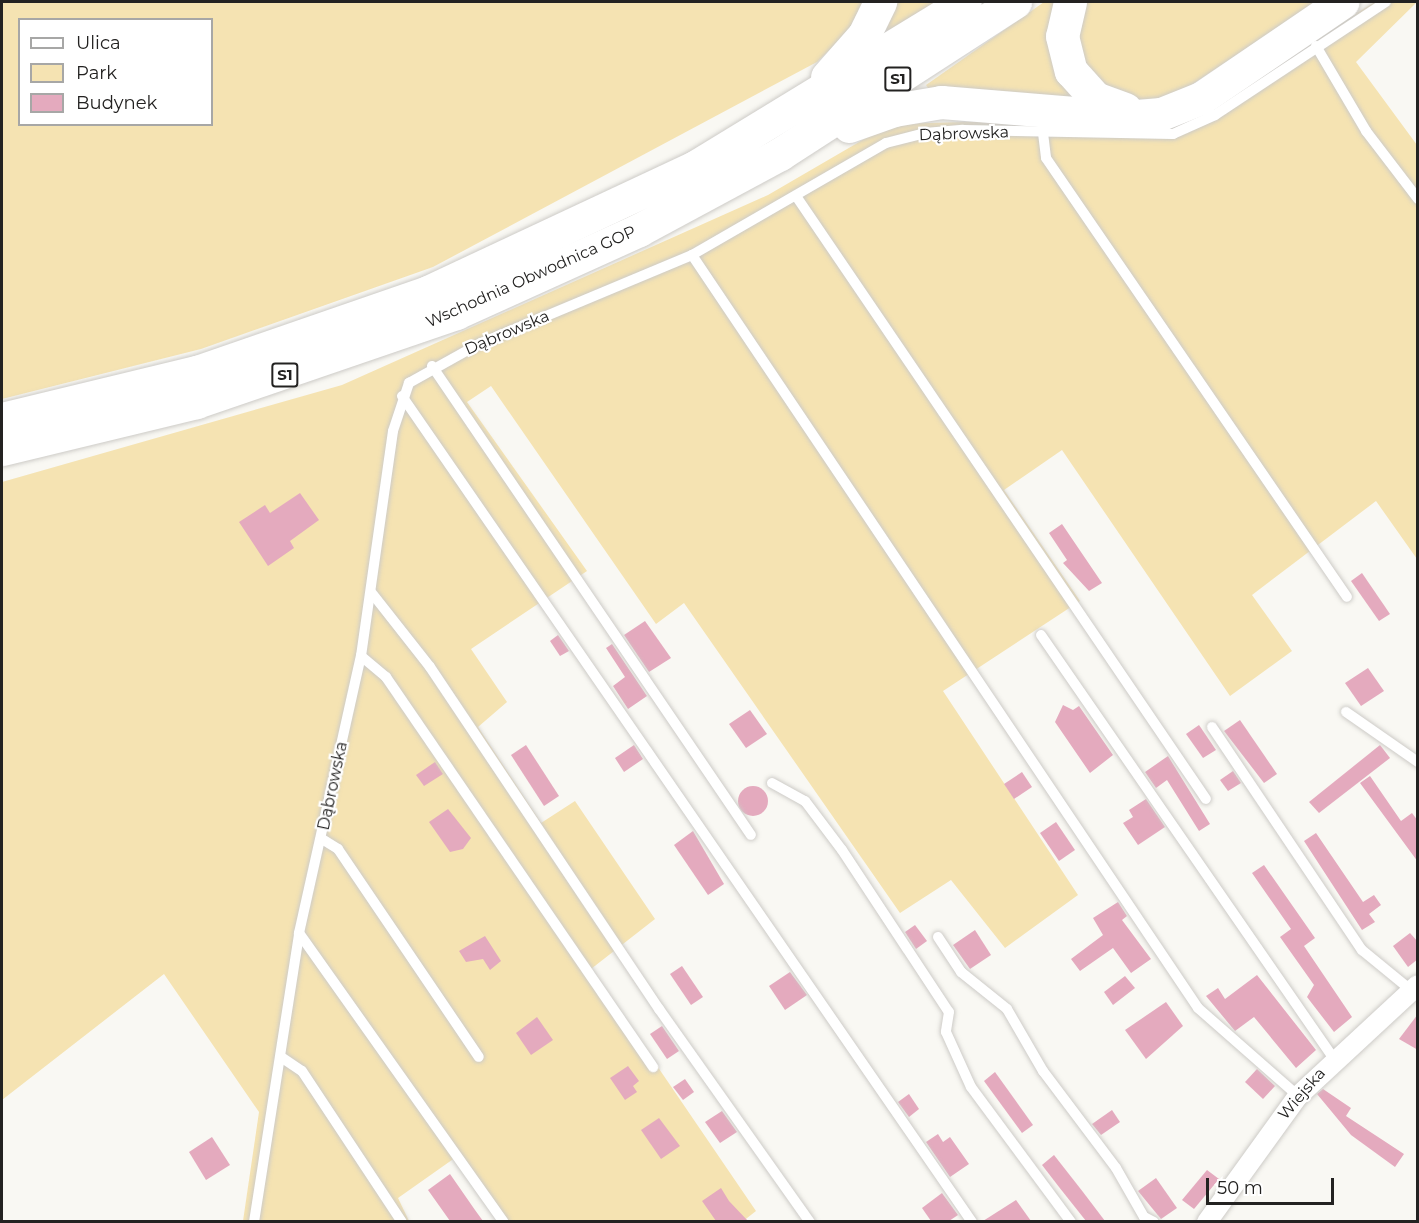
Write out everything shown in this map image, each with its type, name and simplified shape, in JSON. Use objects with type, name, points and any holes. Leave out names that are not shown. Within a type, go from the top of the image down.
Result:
[{"type":"highway","points":[[796,109],[849,55],[880,2]]},
{"type":"highway","name":"Wschodnia Obwodnica GOP","points":[[2,419],[197,372],[428,292],[590,221],[796,109],[965,2]]},
{"type":"highway","name":"Wschodnia Obwodnica GOP","points":[[2,449],[196,402],[362,349],[456,313],[639,230],[780,154],[1015,2]]},
{"type":"highway","points":[[1070,2],[1062,36],[1071,71],[1095,98],[1147,115]]},
{"type":"highway","points":[[780,154],[867,119],[926,103],[1147,115],[1201,98],[1342,2]]},
{"type":"street","name":"Wiejska","points":[[1207,1221],[1298,1096],[1334,1059],[1414,988]]},
{"type":"lane","name":"Dąbrowska","points":[[255,1221],[299,933],[322,839],[361,656],[371,592],[374,533],[402,396],[432,366],[692,255],[902,137],[963,130],[1173,134],[1215,115],[1316,46],[1386,2]]},
{"type":"lane","points":[[1316,46],[1366,131],[1418,199]]},
{"type":"lane","points":[[1042,133],[1046,158],[1347,597]]},
{"type":"lane","points":[[796,196],[1206,799]]},
{"type":"lane","points":[[692,255],[1198,1008],[1298,1096]]},
{"type":"lane","points":[[432,366],[751,835]]},
{"type":"lane","points":[[402,396],[972,1221]]},
{"type":"lane","points":[[371,592],[430,667],[659,1010],[810,1221]]},
{"type":"lane","points":[[1041,635],[1334,1059]]},
{"type":"lane","points":[[361,656],[386,677],[653,1067]]},
{"type":"lane","points":[[1346,712],[1418,762]]},
{"type":"lane","points":[[1212,728],[1362,950],[1414,988]]},
{"type":"lane","points":[[772,783],[806,801],[842,850],[949,1012],[946,1032],[971,1087],[1071,1221]]},
{"type":"lane","points":[[322,839],[338,849],[479,1057]]},
{"type":"lane","points":[[299,933],[504,1221]]},
{"type":"lane","points":[[938,937],[961,972],[1007,1009],[1043,1071],[1116,1168],[1144,1217],[1154,1221]]},
{"type":"lane","points":[[280,1057],[302,1071],[402,1221]]},
{"type":"green space","points":[[2,2],[863,2],[848,32],[817,62],[433,267],[201,349],[2,399]]},
{"type":"green space","points":[[887,2],[942,2],[891,36],[880,21]]},
{"type":"green space","points":[[1044,2],[1060,2],[1089,105],[934,97],[926,85]]},
{"type":"green space","points":[[1078,2],[1317,2],[1170,99],[1115,100],[1079,68]]},
{"type":"green space","points":[[1375,2],[1417,2],[1356,62],[1417,145],[1417,559],[1376,501],[1252,595],[1292,651],[1230,696],[1062,450],[1004,490],[1080,601],[943,691],[1078,895],[1005,948],[951,880],[900,913],[684,603],[656,624],[491,386],[467,402],[587,571],[471,649],[507,702],[478,727],[541,823],[575,801],[655,919],[591,969],[756,1211],[742,1222],[507,1221],[459,1155],[398,1198],[409,1221],[243,1221],[259,1112],[164,974],[2,1100],[2,482],[342,385],[768,195],[890,124],[1048,120],[1168,127]]},
{"type":"building","points":[[300,493],[319,520],[290,541],[294,548],[268,566],[239,522],[265,505],[270,513]]},
{"type":"building","points":[[1062,524],[1102,583],[1089,591],[1063,563],[1067,560],[1049,533]]},
{"type":"building","points":[[1362,573],[1390,614],[1379,621],[1351,581]]},
{"type":"building","points":[[645,621],[671,658],[649,672],[624,635]]},
{"type":"building","points":[[558,635],[569,651],[560,656],[550,641]]},
{"type":"building","points":[[612,644],[647,696],[628,709],[613,686],[625,677],[606,648]]},
{"type":"building","points":[[1368,668],[1384,691],[1361,706],[1345,683]]},
{"type":"building","points":[[1063,705],[1073,710],[1079,706],[1113,755],[1090,773],[1055,722]]},
{"type":"building","points":[[750,710],[767,734],[746,748],[729,724]]},
{"type":"building","points":[[1240,720],[1277,774],[1264,783],[1224,731]]},
{"type":"building","points":[[1199,725],[1216,750],[1203,758],[1186,734]]},
{"type":"building","points":[[526,745],[559,796],[544,806],[511,755]]},
{"type":"building","points":[[634,745],[643,759],[624,772],[615,758]]},
{"type":"building","points":[[1380,745],[1390,758],[1319,813],[1309,802]]},
{"type":"building","points":[[1168,756],[1210,824],[1199,831],[1167,780],[1156,788],[1145,772]]},
{"type":"building","points":[[435,762],[443,774],[424,786],[416,775]]},
{"type":"building","points":[[1233,771],[1241,783],[1228,791],[1220,780]]},
{"type":"building","points":[[1022,772],[1032,787],[1014,799],[1004,784]]},
{"type":"building","points":[[1370,776],[1401,821],[1412,813],[1418,821],[1418,862],[1360,783]]},
{"type":"building","points":[[753,786],[759,787],[767,795],[767,807],[759,815],[753,816],[747,815],[739,807],[738,801],[739,795],[747,787]]},
{"type":"building","points":[[1146,799],[1165,827],[1138,845],[1123,823],[1133,817],[1129,810]]},
{"type":"building","points":[[448,809],[471,838],[463,849],[450,852],[429,822]]},
{"type":"building","points":[[1056,822],[1075,850],[1059,861],[1040,833]]},
{"type":"building","points":[[693,831],[724,884],[708,895],[674,845]]},
{"type":"building","points":[[1316,833],[1363,902],[1374,895],[1381,905],[1369,914],[1375,922],[1362,930],[1304,841]]},
{"type":"building","points":[[1264,865],[1315,938],[1304,946],[1352,1017],[1334,1032],[1307,997],[1314,985],[1280,937],[1291,929],[1252,873]]},
{"type":"building","points":[[1118,902],[1127,916],[1122,920],[1151,959],[1131,973],[1113,948],[1080,971],[1071,959],[1103,935],[1093,918]]},
{"type":"building","points":[[915,925],[927,941],[916,949],[905,932]]},
{"type":"building","points":[[975,930],[991,955],[970,969],[953,945]]},
{"type":"building","points":[[1410,933],[1418,942],[1418,959],[1408,967],[1393,946]]},
{"type":"building","points":[[485,936],[501,961],[490,970],[483,959],[466,962],[459,951]]},
{"type":"building","points":[[682,966],[703,997],[691,1005],[670,974]]},
{"type":"building","points":[[790,972],[807,995],[785,1010],[769,986]]},
{"type":"building","points":[[1257,975],[1316,1050],[1296,1068],[1254,1017],[1235,1031],[1206,996],[1218,988],[1225,999]]},
{"type":"building","points":[[1125,976],[1135,988],[1113,1005],[1104,992]]},
{"type":"building","points":[[1166,1002],[1183,1026],[1146,1059],[1125,1030]]},
{"type":"building","points":[[1418,1014],[1418,1050],[1399,1039]]},
{"type":"building","points":[[537,1017],[553,1040],[531,1055],[516,1033]]},
{"type":"building","points":[[662,1026],[679,1051],[667,1059],[650,1034]]},
{"type":"building","points":[[628,1066],[639,1081],[633,1086],[637,1092],[625,1100],[610,1078]]},
{"type":"building","points":[[1257,1069],[1275,1086],[1263,1099],[1245,1082]]},
{"type":"building","points":[[995,1072],[1033,1125],[1022,1133],[984,1081]]},
{"type":"building","points":[[685,1079],[694,1092],[683,1100],[673,1087]]},
{"type":"building","points":[[1323,1089],[1351,1108],[1346,1116],[1404,1154],[1395,1167],[1351,1135],[1317,1094]]},
{"type":"building","points":[[909,1094],[919,1109],[909,1117],[898,1102]]},
{"type":"building","points":[[1112,1110],[1120,1122],[1101,1135],[1092,1124]]},
{"type":"building","points":[[722,1111],[737,1132],[720,1143],[705,1122]]},
{"type":"building","points":[[659,1118],[680,1146],[661,1159],[641,1130]]},
{"type":"building","points":[[938,1134],[943,1142],[950,1137],[969,1164],[950,1177],[926,1142]]},
{"type":"building","points":[[212,1137],[230,1165],[206,1180],[189,1152]]},
{"type":"building","points":[[1054,1155],[1105,1221],[1086,1221],[1042,1165]]},
{"type":"building","points":[[1207,1170],[1219,1179],[1194,1209],[1182,1200]]},
{"type":"building","points":[[450,1174],[483,1221],[450,1221],[428,1190]]},
{"type":"building","points":[[1156,1178],[1177,1208],[1161,1219],[1138,1191]]},
{"type":"building","points":[[721,1188],[729,1201],[748,1221],[716,1221],[702,1201]]},
{"type":"building","points":[[942,1193],[958,1215],[949,1221],[931,1221],[922,1208]]},
{"type":"building","points":[[1016,1200],[1031,1221],[983,1221]]}]
